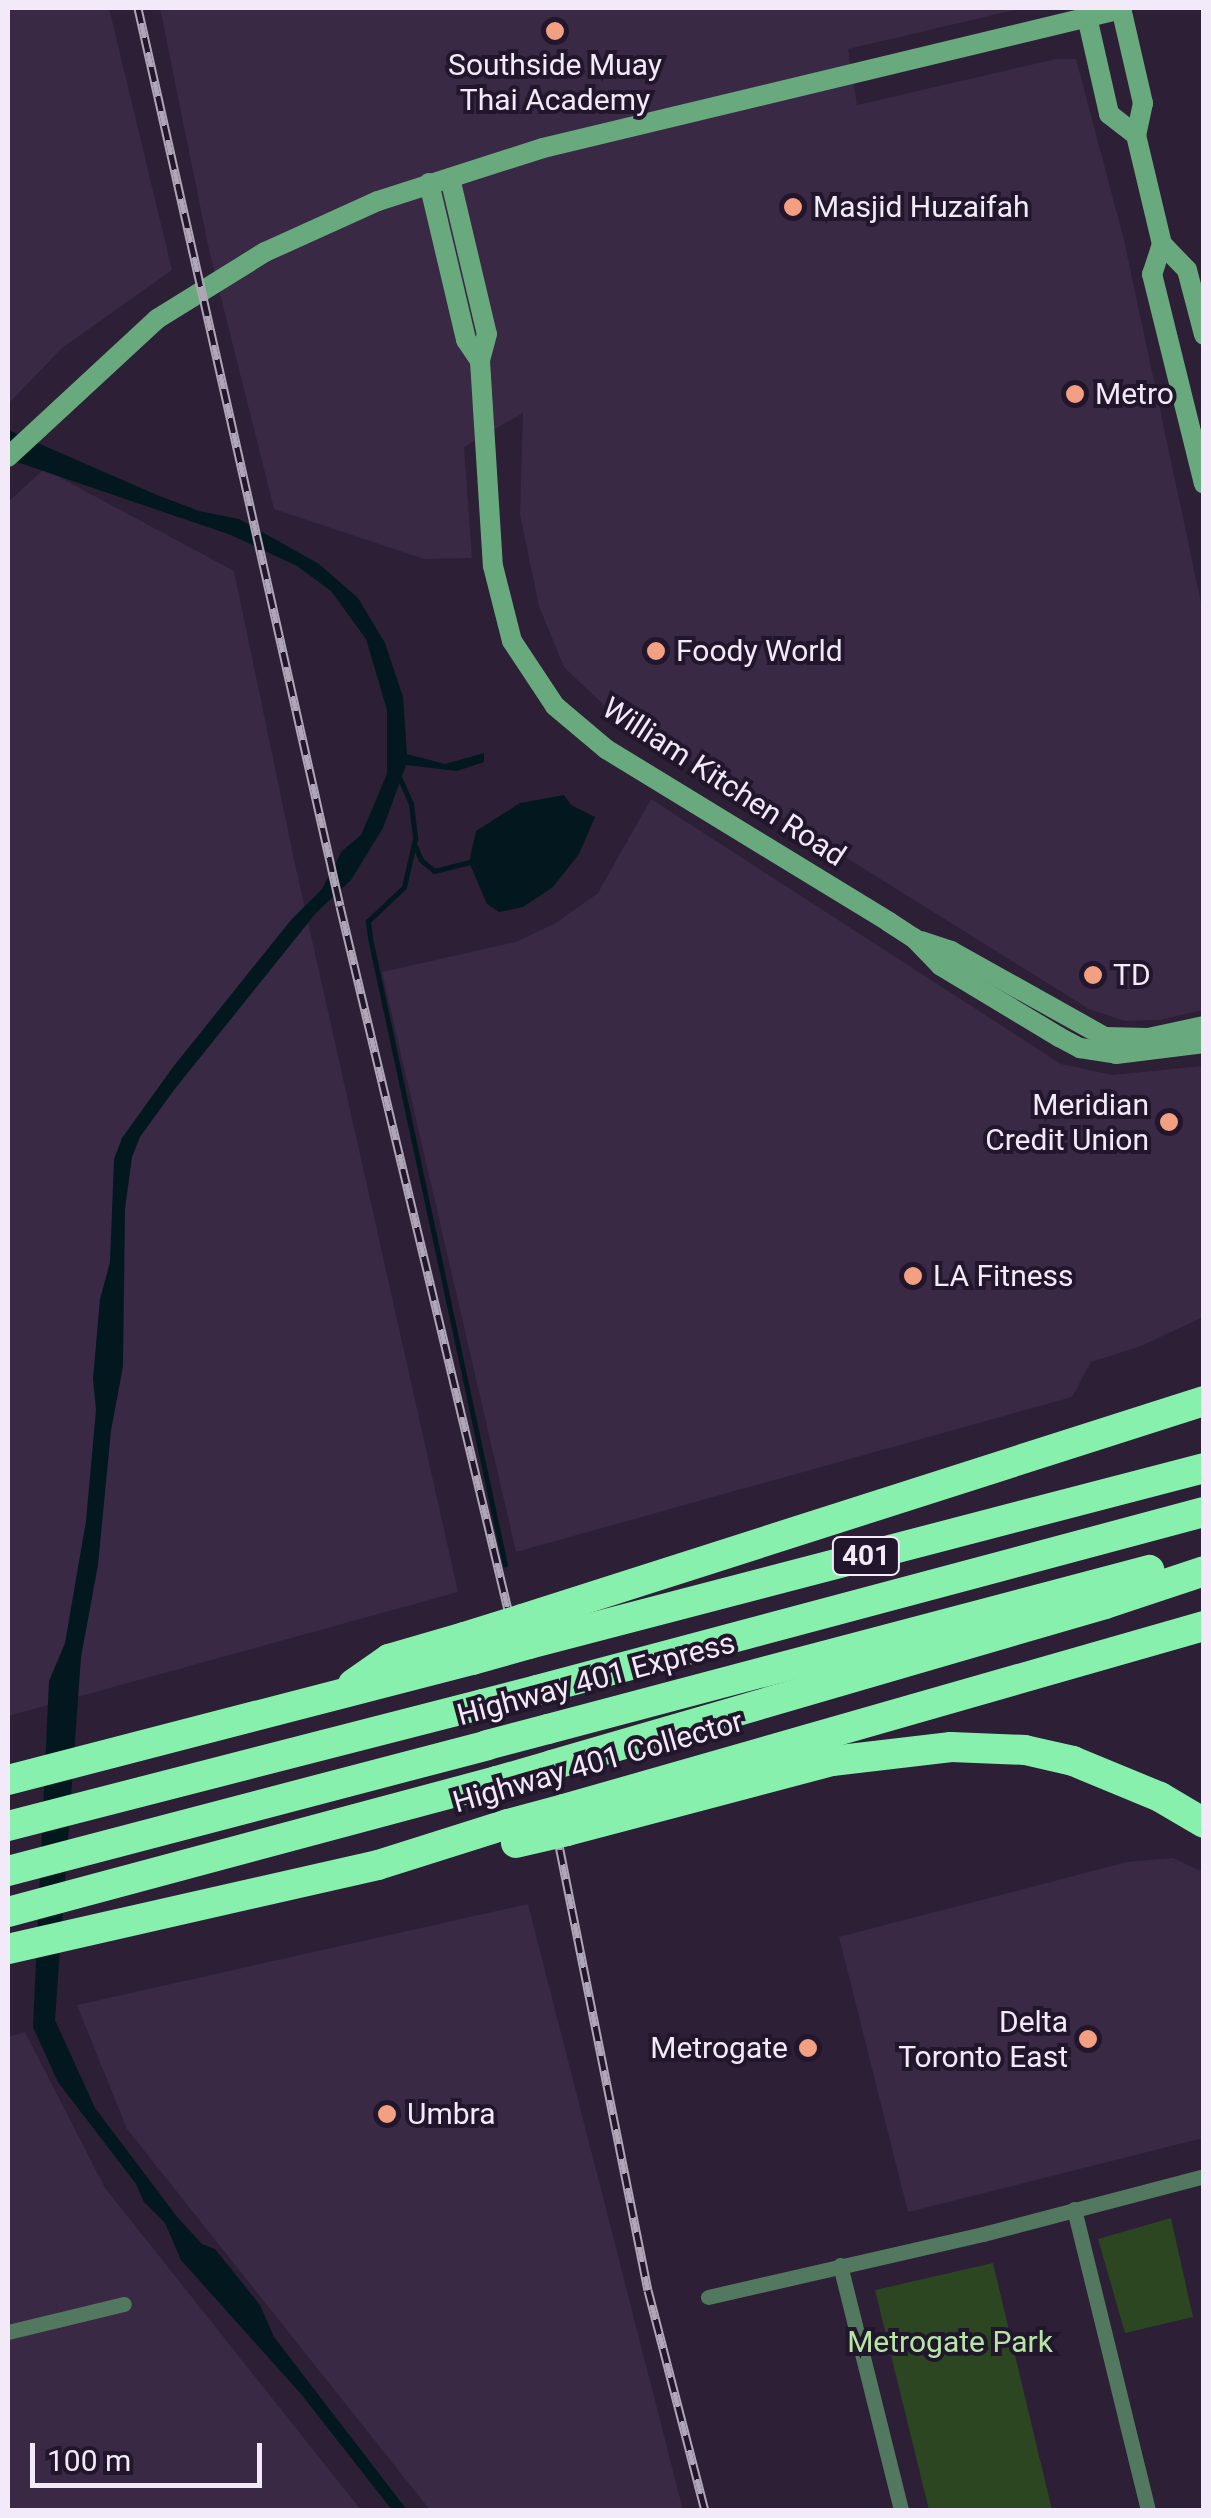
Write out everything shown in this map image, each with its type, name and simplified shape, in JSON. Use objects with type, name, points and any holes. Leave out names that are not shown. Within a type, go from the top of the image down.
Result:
[{"type":"highway","points":[[526,1632],[1204,1402]]},
{"type":"highway","name":"401","points":[[8,1780],[338,1695],[526,1632],[1204,1468]]},
{"type":"highway","name":"Highway 401 Express","points":[[8,1826],[1204,1512]]},
{"type":"highway","name":"Highway 401 Express","points":[[8,1871],[1204,1556]]},
{"type":"highway","points":[[8,1912],[497,1781],[1106,1604],[1204,1571]]},
{"type":"highway","name":"Highway 401 Collector","points":[[566,1820],[1204,1626]]},
{"type":"highway","points":[[8,1949],[832,1760],[951,1746],[1025,1750],[1074,1761],[1160,1797],[1204,1824]]},
{"type":"main road","points":[[8,457],[157,318],[266,252],[429,183],[543,148],[1086,13],[1124,8],[1143,102],[1136,135],[1162,244],[1187,270],[1204,336]]},
{"type":"main road","points":[[1086,13],[1109,114],[1136,135]]},
{"type":"main road","name":"William Kitchen Road","points":[[450,178],[488,334],[480,361],[493,566],[512,641],[555,706],[606,749],[914,938],[952,951],[1104,1038],[1148,1038],[1204,1026]]},
{"type":"main road","name":"William Kitchen Road","points":[[429,183],[466,340],[480,361]]},
{"type":"main road","points":[[1162,244],[1152,274],[1204,484]]},
{"type":"main road","name":"William Kitchen Road","points":[[914,938],[941,966],[1080,1048],[1116,1054],[1204,1043]]},
{"type":"street","points":[[708,2297],[1204,2176]]},
{"type":"street","points":[[1074,2210],[1148,2510]]},
{"type":"street","points":[[840,2265],[901,2510]]},
{"type":"street","points":[[8,2332],[124,2304]]},
{"type":"shaded area","points":[[8,8],[109,8],[172,270],[62,348],[9,403]]},
{"type":"shaded area","points":[[160,8],[1023,8],[848,49],[857,105],[1056,59],[1076,59],[1124,240],[1203,612],[1203,1010],[1160,1020],[1125,1021],[1089,1009],[609,710],[564,667],[539,606],[520,514],[523,413],[464,447],[472,558],[424,559],[274,509],[209,250]]},
{"type":"shaded area","points":[[44,469],[234,571],[295,864],[458,1592],[8,1716],[8,502]]},
{"type":"shaded area","points":[[651,799],[1061,1064],[1112,1075],[1203,1066],[1203,1317],[1141,1346],[1091,1362],[1072,1397],[516,1552],[382,972],[516,942],[556,923],[598,893]]},
{"type":"shaded area","points":[[1173,1858],[1203,1872],[1203,2138],[908,2212],[839,1937],[1127,1862]]},
{"type":"shaded area","points":[[528,1904],[683,2510],[430,2510],[127,2129],[77,2005]]},
{"type":"shaded area","points":[[25,2032],[105,2188],[361,2510],[8,2510],[8,2037]]},
{"type":"green space","points":[[1171,2218],[1193,2317],[1125,2333],[1098,2239]]},
{"type":"green space","name":"Metrogate Park","points":[[993,2263],[1052,2510],[929,2510],[875,2290]]},
{"type":"water","points":[[8,430],[157,495],[199,511],[239,519],[319,564],[358,598],[385,643],[403,697],[407,754],[445,764],[484,753],[484,762],[457,771],[406,765],[383,828],[351,880],[316,913],[174,1090],[140,1137],[132,1157],[125,1209],[123,1366],[111,1431],[98,1565],[81,1657],[55,2020],[95,2108],[178,2218],[202,2244],[215,2249],[260,2305],[274,2337],[407,2510],[392,2510],[301,2394],[181,2260],[165,2223],[144,2202],[136,2184],[58,2082],[33,2027],[49,1681],[65,1643],[86,1521],[96,1410],[93,1379],[100,1299],[110,1262],[114,1159],[122,1138],[173,1067],[291,920],[322,889],[342,851],[361,835],[387,774],[387,710],[366,639],[331,591],[297,566],[231,535],[8,459]]},
{"type":"water","points":[[564,795],[571,805],[595,817],[579,854],[553,887],[523,907],[499,912],[487,904],[469,862],[476,831],[520,803]]},
{"type":"waterway","points":[[400,779],[411,804],[415,839],[404,887],[368,921],[370,938],[505,1565]]},
{"type":"waterway","points":[[415,846],[421,860],[434,871],[469,862]]},
{"type":"railway","points":[[138,8],[340,906],[509,1614]]},
{"type":"railway","points":[[554,1820],[648,2290],[705,2510]]},
{"type":"place","name":"Southside Muay Thai Academy","points":[[555,31]]},
{"type":"place","name":"Masjid Huzaifah","points":[[793,207]]},
{"type":"place","name":"Metro","points":[[1075,394]]},
{"type":"place","name":"Foody World","points":[[656,651]]},
{"type":"place","name":"TD","points":[[1093,975]]},
{"type":"place","name":"Meridian Credit Union","points":[[1169,1122]]},
{"type":"place","name":"LA Fitness","points":[[913,1276]]},
{"type":"place","name":"Delta Toronto East","points":[[1088,2039]]},
{"type":"place","name":"Metrogate","points":[[808,2048]]},
{"type":"place","name":"Umbra","points":[[387,2114]]}]
